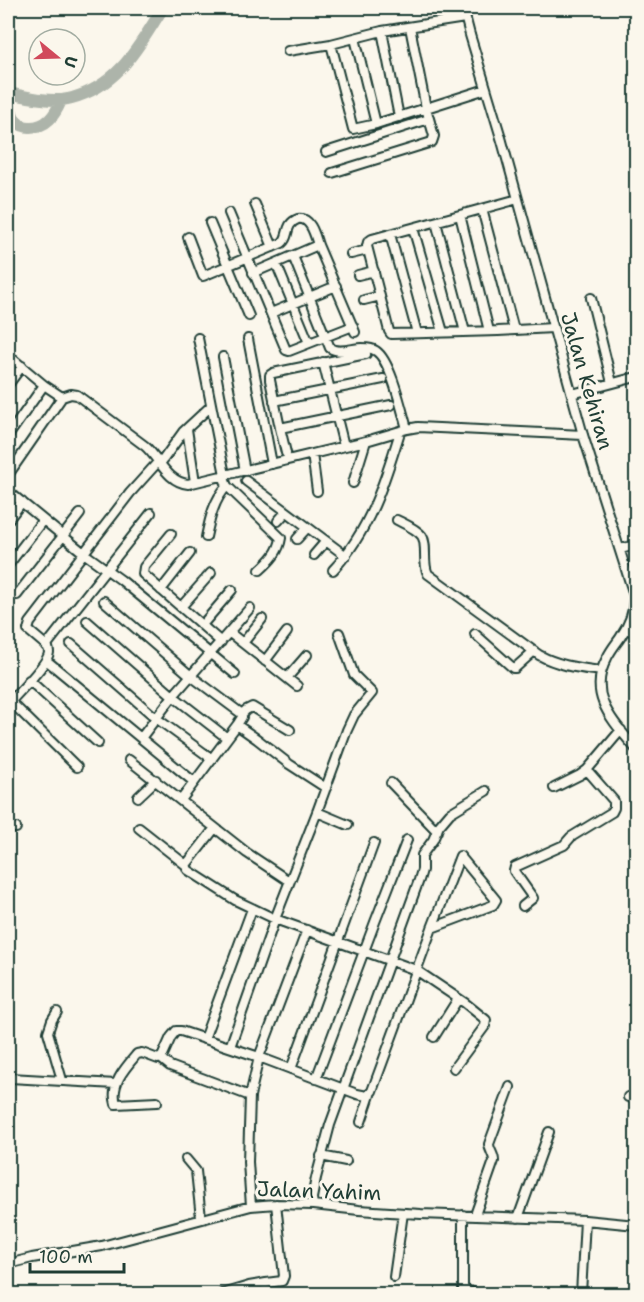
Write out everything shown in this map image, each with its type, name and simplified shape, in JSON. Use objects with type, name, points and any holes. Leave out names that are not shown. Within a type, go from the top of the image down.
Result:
[{"type":"street","name":"Jalan Kehiran","points":[[463,8],[583,435],[634,595],[635,606],[626,629],[608,656],[601,671],[600,680],[601,700],[609,715],[636,749]]},
{"type":"street","points":[[288,51],[331,44],[382,31],[465,18]]},
{"type":"street","points":[[332,173],[432,142],[434,136],[410,27]]},
{"type":"street","points":[[382,31],[399,117]]},
{"type":"street","points":[[355,38],[376,124]]},
{"type":"street","points":[[331,44],[353,129],[376,124],[486,89]]},
{"type":"street","points":[[326,152],[429,119]]},
{"type":"street","points":[[518,199],[372,239],[368,242],[368,250],[391,334],[553,328]]},
{"type":"street","points":[[255,204],[273,247]]},
{"type":"street","points":[[482,209],[514,330]]},
{"type":"street","points":[[188,237],[203,276],[228,266],[247,258],[273,247],[282,243],[286,239],[289,227],[296,220],[307,220],[354,329],[325,336],[289,351],[286,350],[253,273],[247,258],[229,213]]},
{"type":"street","points":[[460,215],[489,331]]},
{"type":"street","points":[[436,222],[465,332]]},
{"type":"street","points":[[210,224],[249,316]]},
{"type":"street","points":[[413,228],[443,332]]},
{"type":"street","points":[[390,234],[417,333]]},
{"type":"street","points":[[253,273],[318,245]]},
{"type":"street","points":[[351,254],[368,250]]},
{"type":"street","points":[[293,256],[330,348],[334,351],[360,348],[373,349],[378,352],[388,369],[404,430],[375,503],[358,537],[346,556],[333,570]]},
{"type":"street","points":[[276,263],[309,343]]},
{"type":"street","points":[[357,275],[374,271]]},
{"type":"street","points":[[271,313],[336,286]]},
{"type":"street","points":[[364,300],[381,296]]},
{"type":"street","points":[[591,297],[612,383]]},
{"type":"street","points":[[198,338],[227,486],[280,538],[280,545],[272,559],[260,570]]},
{"type":"street","points":[[248,339],[272,464]]},
{"type":"street","points":[[286,453],[270,375],[366,354]]},
{"type":"street","points":[[8,355],[44,386],[62,397]]},
{"type":"street","points":[[223,357],[245,471]]},
{"type":"street","points":[[323,362],[344,446]]},
{"type":"street","points":[[8,385],[22,366]]},
{"type":"street","points":[[572,394],[636,377]]},
{"type":"street","points":[[274,401],[383,379]]},
{"type":"street","points":[[8,436],[44,386]]},
{"type":"street","points":[[8,475],[62,397],[71,394],[77,395],[146,446],[174,479],[188,484],[404,430],[428,427],[583,435]]},
{"type":"street","points":[[280,428],[391,405]]},
{"type":"street","points":[[77,767],[9,703],[46,660],[49,650],[30,632],[28,626],[130,493],[187,429],[212,406]]},
{"type":"street","points":[[187,429],[195,482]]},
{"type":"street","points":[[353,483],[366,441]]},
{"type":"street","points":[[312,454],[317,491]]},
{"type":"street","points":[[246,481],[346,556]]},
{"type":"street","points":[[206,537],[217,500],[227,486]]},
{"type":"street","points":[[8,491],[235,674]]},
{"type":"street","points":[[8,520],[22,502]]},
{"type":"street","points":[[278,521],[286,512]]},
{"type":"street","points":[[46,646],[151,513]]},
{"type":"street","points":[[17,595],[80,514]]},
{"type":"street","points":[[9,564],[43,520]]},
{"type":"street","points":[[397,520],[424,538],[424,567],[428,574],[549,660],[601,671]]},
{"type":"street","points":[[297,539],[307,528]]},
{"type":"street","points":[[171,534],[144,567],[143,574],[221,642]]},
{"type":"street","points":[[314,555],[326,541]]},
{"type":"street","points":[[620,549],[636,545]]},
{"type":"street","points":[[161,590],[190,553]]},
{"type":"street","points":[[181,608],[211,573]]},
{"type":"street","points":[[202,625],[232,590]]},
{"type":"street","points":[[104,601],[190,676],[242,714]]},
{"type":"street","points":[[141,738],[173,696],[250,608]]},
{"type":"street","points":[[243,643],[262,619]]},
{"type":"street","points":[[87,621],[173,696],[227,738]]},
{"type":"street","points":[[626,629],[636,633]]},
{"type":"street","points":[[265,661],[287,632]]},
{"type":"street","points":[[230,633],[297,686]]},
{"type":"street","points":[[230,1047],[275,919],[349,723],[372,693],[354,675],[339,633]]},
{"type":"street","points":[[475,634],[513,668],[534,651]]},
{"type":"street","points":[[71,644],[156,718],[212,759]]},
{"type":"street","points":[[287,678],[307,655]]},
{"type":"street","points":[[46,660],[194,782]]},
{"type":"street","points":[[29,680],[98,743]]},
{"type":"street","points":[[181,800],[237,725],[242,714],[249,708],[255,708],[290,730]]},
{"type":"street","points":[[237,725],[280,758],[326,788]]},
{"type":"street","points":[[554,788],[587,770],[621,730]]},
{"type":"street","points":[[129,760],[247,853],[289,882]]},
{"type":"street","points":[[523,906],[533,898],[514,871],[515,867],[564,845],[571,837],[612,812],[614,808],[614,801],[587,770]]},
{"type":"street","points":[[138,797],[156,780]]},
{"type":"street","points":[[391,783],[437,831]]},
{"type":"street","points":[[313,1205],[314,1187],[321,1156],[343,1088],[419,880],[422,855],[433,840],[439,826],[450,813],[486,791]]},
{"type":"street","points":[[317,812],[348,825]]},
{"type":"street","points":[[139,828],[186,865],[188,870],[252,909],[416,970],[486,1020],[485,1026],[454,1068]]},
{"type":"street","points":[[186,865],[215,828]]},
{"type":"street","points":[[316,1079],[407,840]]},
{"type":"street","points":[[291,1068],[374,843]]},
{"type":"street","points":[[361,1122],[416,970],[436,917],[460,856],[496,900],[495,903],[432,928]]},
{"type":"street","points":[[204,1039],[252,909]]},
{"type":"street","points":[[251,1206],[250,1096],[260,1057],[307,930]]},
{"type":"street","points":[[434,1037],[458,999]]},
{"type":"street","points":[[57,1012],[48,1032],[62,1080]]},
{"type":"street","points":[[160,1058],[172,1034],[181,1031],[291,1068],[357,1094],[370,1095]]},
{"type":"street","points":[[157,1102],[116,1104],[114,1094],[116,1084],[137,1054],[142,1053],[160,1058],[170,1066],[250,1096]]},
{"type":"street","points":[[8,1072],[9,1077],[116,1084]]},
{"type":"street","points":[[475,1215],[495,1161],[489,1144],[510,1087]]},
{"type":"street","points":[[518,1218],[549,1132]]},
{"type":"street","points":[[321,1156],[346,1161]]},
{"type":"street","points":[[186,1159],[196,1171],[201,1218]]},
{"type":"street","points":[[222,1294],[282,1281],[285,1276],[276,1204]]},
{"type":"street","name":"Jalan Yahim","points":[[8,1264],[102,1246],[251,1206],[276,1204],[403,1213],[585,1220],[636,1225]]},
{"type":"street","points":[[394,1276],[403,1213]]},
{"type":"street","points":[[464,1215],[461,1292],[474,1293]]},
{"type":"street","points":[[581,1294],[585,1220]]},
{"type":"street","points":[[266,1283],[267,1294]]},
{"type":"waterway","points":[[8,93],[62,100],[89,92],[116,74],[163,8]]},
{"type":"waterway","points":[[8,100],[15,120],[30,127],[41,125],[50,119],[61,101]]},
{"type":"tunnel","points":[[474,1293],[489,1294]]}]
